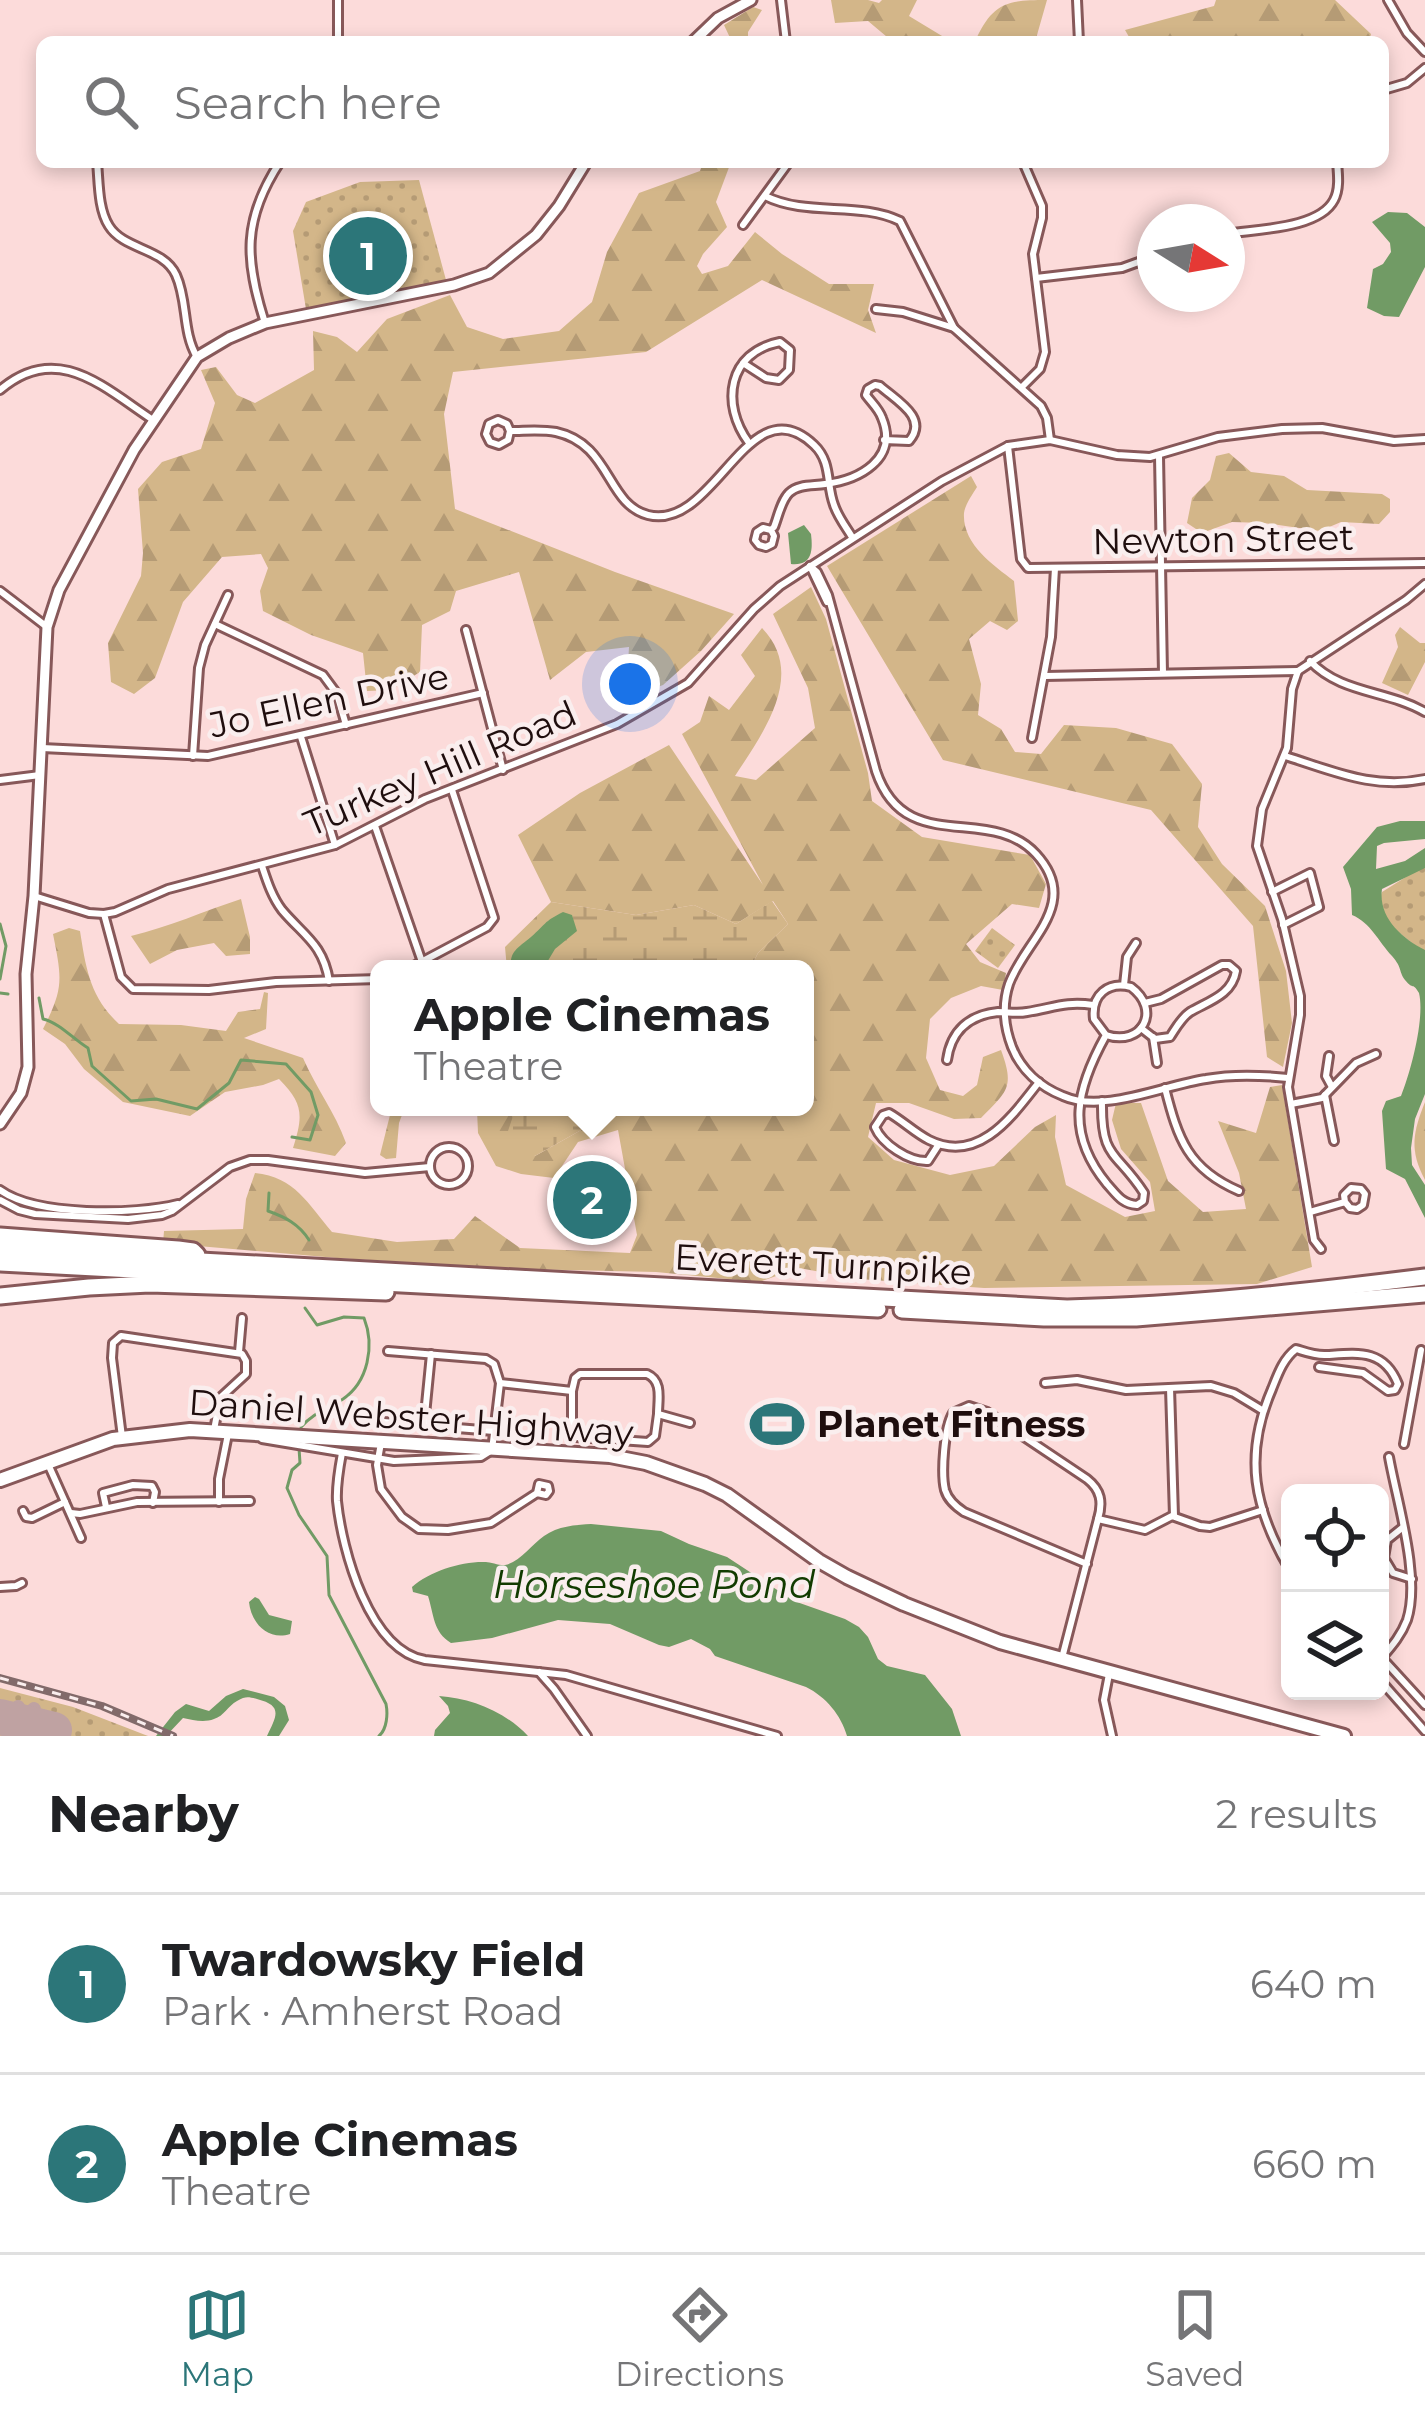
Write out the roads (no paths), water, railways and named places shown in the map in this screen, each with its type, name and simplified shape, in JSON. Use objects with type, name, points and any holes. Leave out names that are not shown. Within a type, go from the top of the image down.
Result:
[{"type":"highway","points":[[0,1236],[178,1249],[194,1251],[204,1261]]},
{"type":"highway","name":"Everett Turnpike","points":[[0,1250],[1067,1308],[1247,1299],[1425,1277]]},
{"type":"highway","name":"Everett Turnpike","points":[[0,1263],[1105,1319],[1425,1294]]},
{"type":"highway","points":[[0,1295],[150,1284],[590,1299],[610,1294]]},
{"type":"main road","name":"Daniel Webster Highway","points":[[0,1480],[94,1445],[170,1431],[610,1456],[694,1478],[727,1495],[847,1577],[1000,1642],[1344,1736]]},
{"type":"street","points":[[338,0],[338,36]]},
{"type":"street","points":[[699,36],[718,18],[751,0]]},
{"type":"street","points":[[781,0],[784,36]]},
{"type":"street","points":[[1077,0],[1079,36]]},
{"type":"street","points":[[1388,0],[1407,33],[1425,52]]},
{"type":"street","points":[[1389,88],[1407,83],[1425,68]]},
{"type":"street","points":[[98,168],[106,223],[113,233],[167,263],[176,273],[196,357]]},
{"type":"street","points":[[265,323],[249,253],[260,199],[277,168]]},
{"type":"street","points":[[3,1118],[21,1093],[28,1067],[26,974],[47,626],[59,590],[134,450],[196,357],[265,323],[454,285],[489,273],[536,235],[582,168]]},
{"type":"street","points":[[743,225],[785,168]]},
{"type":"street","points":[[1022,387],[1045,358],[1034,254],[1042,206],[1026,168]]},
{"type":"street","points":[[1245,231],[1317,217],[1335,200],[1337,168]]},
{"type":"street","points":[[765,196],[785,204],[876,213],[900,221],[954,328],[1041,406],[1050,440]]},
{"type":"street","points":[[1036,278],[1137,265]]},
{"type":"street","points":[[876,309],[954,328]]},
{"type":"street","points":[[743,363],[766,378],[779,380],[788,372],[791,353],[786,343],[774,342],[757,350],[743,363],[733,379],[739,428],[748,443]]},
{"type":"street","points":[[0,390],[26,372],[63,369],[81,374],[153,420]]},
{"type":"street","points":[[771,530],[790,492],[858,477],[878,458],[884,440],[882,416],[866,395],[874,385],[911,413],[917,424],[909,441],[884,440]]},
{"type":"street","points":[[498,420],[510,431],[508,440],[499,445],[486,434],[489,424],[498,420]]},
{"type":"street","name":"Turkey Hill Road","points":[[104,914],[168,889],[335,845],[425,799],[616,724],[688,683],[758,604],[809,566],[942,481],[1008,446],[1050,440],[1135,458],[1159,456],[1218,437],[1282,429],[1322,428],[1394,441],[1425,439]]},
{"type":"street","points":[[510,431],[548,430],[577,440],[598,457],[630,506],[658,517],[676,514],[692,504],[760,436],[779,431],[803,437],[821,453],[835,508],[852,537]]},
{"type":"street","name":"Newton Street","points":[[1008,446],[1023,565],[1028,568],[1425,563]]},
{"type":"street","points":[[1159,456],[1163,673]]},
{"type":"street","points":[[809,566],[828,595],[876,771],[893,804],[927,824],[1013,837],[1032,849],[1048,873],[1053,892],[1049,916],[1013,976],[1004,1012],[1015,1054],[1039,1082],[1079,1102],[1225,1076],[1288,1078]]},
{"type":"street","points":[[1032,738],[1051,637],[1055,568]]},
{"type":"street","points":[[1321,1249],[1314,1240],[1288,1078],[1300,1005],[1257,837],[1262,809],[1285,756],[1298,670],[1425,584]]},
{"type":"street","points":[[0,591],[47,626]]},
{"type":"street","points":[[193,756],[199,668],[228,595]]},
{"type":"street","points":[[215,624],[323,675],[337,694],[346,725]]},
{"type":"street","points":[[466,630],[503,770]]},
{"type":"street","points":[[1310,661],[1345,686],[1392,697],[1425,712]]},
{"type":"street","points":[[1045,676],[1298,670]]},
{"type":"street","name":"Jo Ellen Drive","points":[[42,748],[193,756],[225,753],[483,693]]},
{"type":"street","points":[[301,736],[335,845]]},
{"type":"street","points":[[1285,756],[1369,782],[1425,779]]},
{"type":"street","points":[[0,780],[40,775]]},
{"type":"street","points":[[424,960],[487,927],[494,918],[452,789]]},
{"type":"street","points":[[375,826],[422,960]]},
{"type":"street","points":[[262,866],[278,904],[318,949],[329,981]]},
{"type":"street","points":[[1272,892],[1310,873],[1319,907],[1283,925]]},
{"type":"street","points":[[34,896],[104,914],[121,977],[134,989],[208,990],[276,982],[370,980]]},
{"type":"street","points":[[1124,985],[1127,957],[1136,943]]},
{"type":"street","points":[[1141,1028],[1153,1037],[1172,1035],[1187,1014],[1232,986],[1236,971],[1223,965],[1145,1004]]},
{"type":"street","points":[[1124,985],[1137,991],[1146,1018],[1141,1028],[1125,1038],[1106,1034],[1095,1022],[1094,1005],[1106,988],[1124,985]]},
{"type":"street","points":[[946,1060],[953,1036],[981,1016],[1064,1003],[1094,1005]]},
{"type":"street","points":[[1102,1101],[1106,1144],[1144,1190],[1139,1204],[1125,1204],[1089,1160],[1081,1138],[1079,1102],[1087,1072],[1106,1034]]},
{"type":"street","points":[[1153,1037],[1157,1063]]},
{"type":"street","points":[[1291,1104],[1324,1095],[1357,1063],[1376,1054]]},
{"type":"street","points":[[1329,1056],[1326,1076],[1332,1087]]},
{"type":"street","points":[[939,1144],[928,1161],[921,1162],[883,1139],[875,1124],[883,1115],[892,1114],[939,1144],[976,1143],[1008,1121],[1039,1082]]},
{"type":"street","points":[[1165,1088],[1187,1152],[1211,1177],[1239,1191]]},
{"type":"street","points":[[1324,1095],[1334,1142]]},
{"type":"street","points":[[448,1147],[463,1153],[468,1164],[464,1178],[450,1185],[435,1180],[430,1167],[437,1151],[448,1147]]},
{"type":"street","points":[[0,1201],[34,1214],[128,1219],[166,1214],[230,1167],[250,1160],[355,1173],[430,1167]]},
{"type":"street","points":[[0,1190],[24,1203],[49,1207],[132,1211],[181,1203]]},
{"type":"street","points":[[1310,1212],[1345,1202]]},
{"type":"street","points":[[238,1352],[242,1318]]},
{"type":"street","points":[[122,1438],[112,1358],[118,1337],[238,1352],[246,1361],[246,1375],[220,1398],[228,1431],[219,1502]]},
{"type":"street","points":[[1281,1550],[1256,1492],[1254,1465],[1263,1411],[1283,1363],[1296,1349],[1323,1355],[1361,1354],[1388,1366],[1397,1387]]},
{"type":"street","points":[[1404,1444],[1421,1350]]},
{"type":"street","points":[[228,1431],[411,1462],[481,1457],[492,1450],[500,1383],[490,1360],[388,1351]]},
{"type":"street","points":[[424,1425],[431,1354]]},
{"type":"street","points":[[1357,1371],[1361,1354]]},
{"type":"street","points":[[1319,1367],[1357,1371],[1387,1391],[1397,1387]]},
{"type":"street","points":[[583,1374],[651,1375],[658,1387],[656,1433],[648,1442],[576,1437],[572,1391],[575,1378],[583,1374]]},
{"type":"street","points":[[1045,1383],[1077,1380],[1119,1390],[1217,1387],[1263,1411]]},
{"type":"street","points":[[500,1383],[572,1391]]},
{"type":"street","points":[[1397,1387],[1413,1394]]},
{"type":"street","points":[[1170,1388],[1174,1516]]},
{"type":"street","points":[[1061,1661],[1087,1564],[1099,1519],[1099,1493],[1087,1479],[980,1408],[969,1406],[952,1413],[946,1430],[944,1480],[954,1505],[1087,1564]]},
{"type":"street","points":[[658,1414],[690,1423]]},
{"type":"street","points":[[368,1418],[494,1431]]},
{"type":"street","points":[[381,1443],[381,1489],[402,1517],[419,1529],[491,1523],[537,1493]]},
{"type":"street","points":[[342,1453],[337,1501],[353,1570],[370,1610],[395,1646],[409,1657],[536,1670],[777,1736]]},
{"type":"street","points":[[1389,1457],[1412,1579],[1407,1620],[1389,1649]]},
{"type":"street","points":[[47,1463],[81,1538]]},
{"type":"street","points":[[106,1507],[103,1492],[133,1485],[152,1486],[153,1503]]},
{"type":"street","points":[[71,1514],[137,1502],[250,1501]]},
{"type":"street","points":[[23,1511],[32,1518],[65,1502]]},
{"type":"street","points":[[1099,1519],[1145,1530],[1174,1516],[1210,1526],[1263,1510]]},
{"type":"street","points":[[1402,1528],[1387,1540],[1384,1558],[1393,1573],[1412,1579]]},
{"type":"street","points":[[0,1587],[22,1582]]},
{"type":"street","points":[[1389,1667],[1425,1705]]},
{"type":"street","points":[[536,1670],[587,1736]]},
{"type":"street","points":[[1109,1674],[1104,1700],[1112,1736]]},
{"type":"street","points":[[1389,1690],[1425,1731]]},
{"type":"water","points":[[1388,212],[1407,213],[1425,227],[1425,267],[1399,317],[1367,308],[1373,269],[1391,252],[1390,243],[1372,222]]},
{"type":"water","points":[[804,525],[811,534],[810,556],[803,563],[791,564],[788,533]]},
{"type":"water","points":[[1425,821],[1425,839],[1377,846],[1376,869],[1405,861],[1425,848],[1425,868],[1382,889],[1382,899],[1393,925],[1425,950],[1425,1094],[1411,1148],[1412,1165],[1425,1185],[1425,1218],[1405,1179],[1386,1169],[1382,1111],[1386,1101],[1401,1096],[1409,1073],[1419,1030],[1419,993],[1369,928],[1352,915],[1351,889],[1343,867],[1377,827]]},
{"type":"water","points":[[563,912],[572,915],[577,931],[548,960],[511,960],[515,950]]},
{"type":"water","name":"Horseshoe Pond","points":[[591,1524],[661,1531],[727,1557],[794,1601],[859,1627],[887,1666],[925,1675],[952,1709],[961,1736],[847,1736],[832,1707],[806,1687],[715,1656],[691,1639],[669,1647],[610,1624],[558,1620],[492,1638],[451,1643],[437,1628],[428,1596],[413,1592],[419,1581],[437,1572],[477,1562],[505,1565],[549,1533]]},
{"type":"water","points":[[255,1597],[269,1615],[292,1621],[290,1634],[275,1635],[257,1623],[249,1602]]},
{"type":"water","points":[[243,1689],[274,1697],[285,1706],[289,1720],[279,1736],[267,1736],[275,1717],[271,1705],[247,1697],[217,1718],[183,1718],[166,1736],[156,1736],[186,1704],[209,1711]]},
{"type":"water","name":"Horseshoe Pond","points":[[439,1696],[487,1708],[528,1736],[434,1736],[450,1713]]},
{"type":"waterway","points":[[0,924],[6,946],[0,979]]},
{"type":"waterway","points":[[0,993],[8,994]]},
{"type":"waterway","points":[[39,998],[43,1019],[88,1048],[92,1066],[131,1101],[156,1099],[197,1109],[229,1083],[241,1060],[286,1064],[311,1092],[318,1115],[310,1140],[292,1137]]},
{"type":"waterway","points":[[269,1193],[268,1211],[291,1222],[309,1240]]},
{"type":"waterway","points":[[301,1427],[352,1392],[364,1373],[369,1351],[364,1318],[344,1317],[317,1325],[305,1308]]},
{"type":"waterway","points":[[299,1448],[300,1463],[292,1470],[287,1488],[327,1556],[329,1595],[386,1704],[386,1721],[379,1736]]},
{"type":"railway","points":[[0,1678],[102,1706],[173,1736]]},
{"type":"place","name":"Twardowsky Field","points":[[368,256]]},
{"type":"place","name":"Apple Cinemas","points":[[592,1200]]},
{"type":"place","name":"Planet Fitness","points":[[777,1424]]}]
